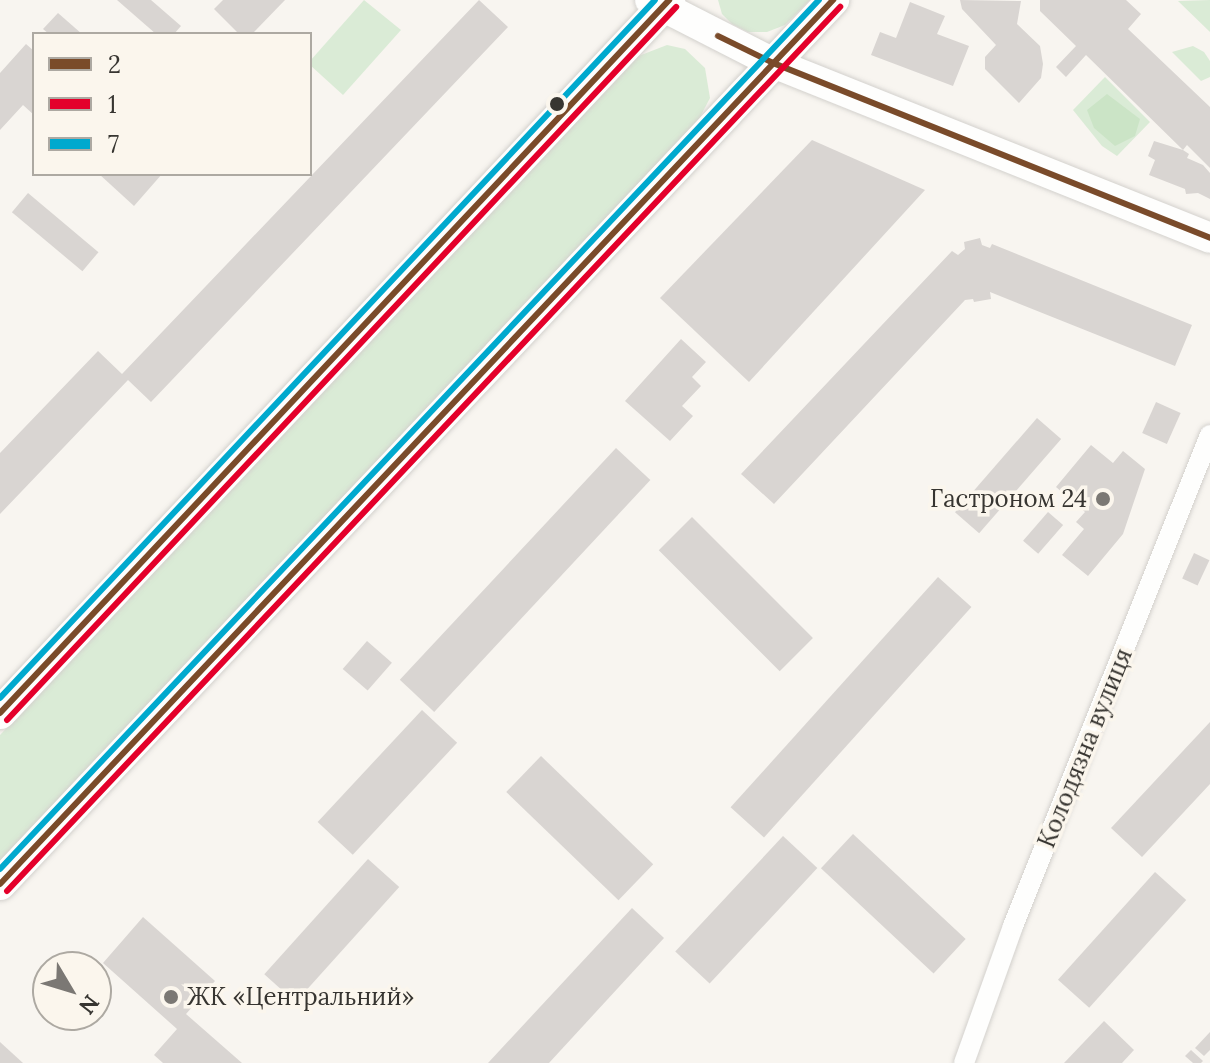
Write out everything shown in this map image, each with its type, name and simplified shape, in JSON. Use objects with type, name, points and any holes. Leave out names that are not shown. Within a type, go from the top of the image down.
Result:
[{"type":"main road","points":[[0,884],[833,0]]},
{"type":"main road","points":[[0,713],[661,3]]},
{"type":"street","points":[[661,3],[773,63],[1210,238]]},
{"type":"street","name":"Колодязна вулиця","points":[[964,1063],[1013,926],[1210,435]]},
{"type":"green space","points":[[364,0],[401,30],[343,95],[312,67],[312,59]]},
{"type":"green space","points":[[718,0],[810,0],[785,25],[767,32],[748,32],[732,24],[722,14]]},
{"type":"green space","points":[[1210,0],[1210,32],[1178,1]]},
{"type":"green space","points":[[667,45],[685,49],[705,68],[710,98],[699,119],[0,862],[0,735],[636,57]]},
{"type":"green space","points":[[1193,46],[1204,52],[1210,61],[1210,77],[1201,81],[1172,52]]},
{"type":"green space","points":[[1105,77],[1150,122],[1117,156],[1102,146],[1073,110]]},
{"type":"green space","points":[[1107,94],[1140,119],[1135,136],[1115,146],[1094,128],[1087,110]]},
{"type":"building","points":[[117,0],[151,0],[181,26],[176,32],[154,32]]},
{"type":"building","points":[[223,0],[285,0],[254,32],[237,32],[214,9]]},
{"type":"building","points":[[479,0],[508,27],[151,402],[128,380],[0,514],[0,453],[98,351],[122,374]]},
{"type":"building","points":[[960,0],[1021,1],[1017,24],[1040,46],[1043,64],[1041,78],[1019,103],[985,69],[985,57],[996,45],[962,9]]},
{"type":"building","points":[[1040,0],[1126,0],[1141,14],[1128,29],[1210,107],[1210,168],[1187,145],[1183,150],[1086,55],[1066,77],[1056,67],[1076,46],[1040,11]]},
{"type":"building","points":[[910,2],[945,16],[937,34],[969,46],[953,86],[871,55],[880,32],[896,38]]},
{"type":"building","points":[[58,13],[80,32],[47,32],[43,29]]},
{"type":"building","points":[[26,44],[32,49],[32,113],[23,105],[0,130],[0,73]]},
{"type":"building","points":[[812,140],[925,190],[749,382],[660,298]]},
{"type":"building","points":[[1154,141],[1183,150],[1189,154],[1187,158],[1203,165],[1210,173],[1210,199],[1198,193],[1186,194],[1185,189],[1149,175],[1155,160],[1148,156]]},
{"type":"building","points":[[101,176],[160,176],[134,206]]},
{"type":"building","points":[[28,193],[98,252],[82,271],[12,212]]},
{"type":"building","points":[[980,238],[982,245],[990,248],[992,244],[1192,325],[1175,366],[990,292],[991,299],[965,300],[774,504],[741,474],[952,251],[958,255],[965,249],[964,242]]},
{"type":"building","points":[[681,339],[706,362],[692,377],[701,386],[682,406],[693,416],[670,441],[625,401]]},
{"type":"building","points":[[1156,402],[1181,413],[1167,444],[1142,433]]},
{"type":"building","points":[[1037,418],[1061,439],[979,533],[955,512]]},
{"type":"building","name":"Гастроном 24","points":[[1091,445],[1113,463],[1123,451],[1145,469],[1123,534],[1088,576],[1062,555],[1084,529],[1076,522],[1085,512],[1056,487]]},
{"type":"building","points":[[616,448],[650,480],[434,712],[400,680]]},
{"type":"building","points":[[1048,512],[1063,525],[1038,554],[1023,541]]},
{"type":"building","points":[[692,517],[813,638],[780,671],[659,550]]},
{"type":"building","points":[[1194,553],[1209,560],[1198,586],[1182,578]]},
{"type":"building","points":[[938,577],[971,607],[764,837],[731,807]]},
{"type":"building","points":[[367,641],[392,663],[368,691],[343,669]]},
{"type":"building","points":[[422,710],[457,743],[353,855],[318,822]]},
{"type":"building","points":[[1210,722],[1210,784],[1142,857],[1111,828]]},
{"type":"building","points":[[541,756],[653,864],[618,900],[506,792]]},
{"type":"building","points":[[853,834],[966,939],[934,973],[821,868]]},
{"type":"building","points":[[783,836],[817,868],[710,984],[675,952]]},
{"type":"building","points":[[368,859],[399,887],[295,1002],[264,974]]},
{"type":"building","points":[[1155,872],[1186,900],[1089,1008],[1058,980]]},
{"type":"building","points":[[632,908],[664,938],[549,1063],[488,1063]]},
{"type":"building","name":"ЖК «Центральний»","points":[[143,917],[215,981],[186,1014],[242,1063],[163,1063],[154,1055],[177,1029],[112,971],[112,953]]},
{"type":"building","points":[[1104,1021],[1134,1050],[1122,1063],[1064,1063]]},
{"type":"building","points":[[1210,1032],[1210,1050],[1204,1056],[1195,1048]]},
{"type":"building","points":[[0,1042],[23,1063],[0,1063]]},
{"type":"building","points":[[1191,1050],[1203,1061],[1201,1063],[1193,1063],[1185,1056]]},
{"type":"transit line","name":"7","points":[[0,698],[655,0]]},
{"type":"transit line","name":"2","points":[[0,713],[669,0]]},
{"type":"transit line","name":"7","points":[[0,869],[819,0]]},
{"type":"transit line","name":"2","points":[[0,884],[833,0]]},
{"type":"transit line","name":"1","points":[[7,720],[676,7]]},
{"type":"transit line","name":"1","points":[[7,891],[840,7]]},
{"type":"transit line","name":"2","points":[[718,36],[773,63],[1210,238]]},
{"type":"place","name":"Гастроном 24","points":[[1103,499]]},
{"type":"place","name":"ЖК «Центральний»","points":[[171,997]]}]
